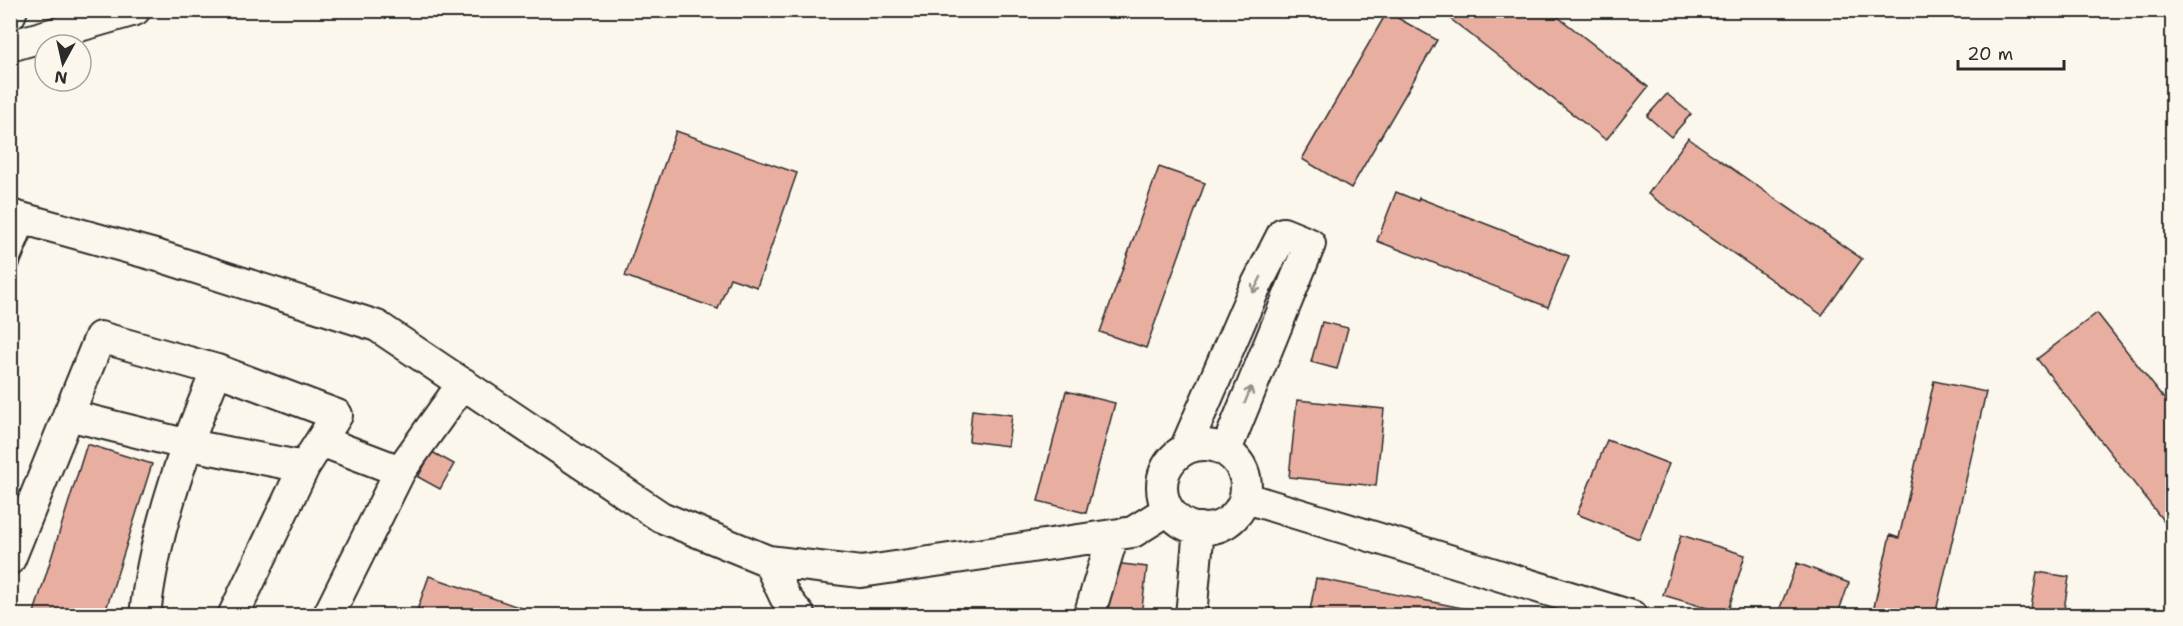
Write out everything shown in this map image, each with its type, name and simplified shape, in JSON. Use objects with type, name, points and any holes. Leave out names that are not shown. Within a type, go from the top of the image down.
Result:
[{"type":"street","points":[[10,15],[12,10]]},
{"type":"street","points":[[10,46],[135,10]]},
{"type":"street","points":[[19,218],[162,257],[377,326],[661,517],[768,561],[861,572],[1133,532],[1168,510]]},
{"type":"street","points":[[1185,449],[1253,292],[1297,238],[1226,450]]},
{"type":"street","points":[[10,559],[100,337],[217,370],[337,415],[304,467],[233,615]]},
{"type":"street","points":[[145,615],[147,587],[185,444],[217,370]]},
{"type":"street","points":[[328,615],[399,471],[463,383]]},
{"type":"street","points":[[68,415],[185,444],[304,467]]},
{"type":"street","points":[[321,441],[399,471]]},
{"type":"street","points":[[1212,445],[1226,450],[1244,471],[1246,498],[1240,511],[1230,521],[1218,527],[1190,527],[1168,510],[1163,496],[1163,476],[1173,458],[1185,449],[1212,445]]},
{"type":"street","points":[[1246,498],[1579,608],[1632,615]]},
{"type":"street","points":[[1191,615],[1198,528]]},
{"type":"street","points":[[1089,615],[1113,535]]},
{"type":"street","points":[[768,561],[785,597],[800,615]]},
{"type":"lane","points":[[10,265],[19,218]]},
{"type":"building","points":[[1439,10],[1549,10],[1648,87],[1606,140]]},
{"type":"building","points":[[1387,12],[1437,40],[1351,188],[1302,159]]},
{"type":"building","points":[[1667,94],[1691,114],[1671,137],[1647,116]]},
{"type":"building","points":[[676,131],[797,173],[757,287],[730,278],[718,309],[625,276]]},
{"type":"building","points":[[1688,138],[1862,259],[1822,315],[1648,194]]},
{"type":"building","points":[[1159,167],[1205,183],[1146,348],[1100,332]]},
{"type":"building","points":[[1396,192],[1418,201],[1419,198],[1569,256],[1548,307],[1377,241]]},
{"type":"building","points":[[2097,313],[2172,409],[2172,532],[2037,359]]},
{"type":"building","points":[[1322,322],[1348,328],[1337,369],[1311,362]]},
{"type":"building","points":[[1934,381],[1986,392],[1935,616],[1872,616],[1890,535],[1899,538]]},
{"type":"building","points":[[1066,391],[1115,403],[1086,513],[1038,501]]},
{"type":"building","points":[[1297,400],[1384,409],[1376,486],[1289,477]]},
{"type":"building","points":[[972,410],[1012,415],[1008,446],[969,441]]},
{"type":"building","points":[[1607,440],[1669,464],[1639,539],[1577,514]]},
{"type":"building","points":[[87,444],[152,464],[104,616],[33,616]]},
{"type":"building","points":[[432,452],[454,464],[440,489],[418,477]]},
{"type":"building","points":[[1681,535],[1745,555],[1727,614],[1663,595]]},
{"type":"building","points":[[1114,563],[1147,567],[1141,616],[1108,616]]},
{"type":"building","points":[[1797,563],[1849,583],[1837,616],[1777,616]]},
{"type":"building","points":[[2037,572],[2069,577],[2063,616],[2030,614]]},
{"type":"building","points":[[429,576],[527,610],[525,616],[415,616]]},
{"type":"building","points":[[1316,578],[1501,616],[1309,616]]}]
